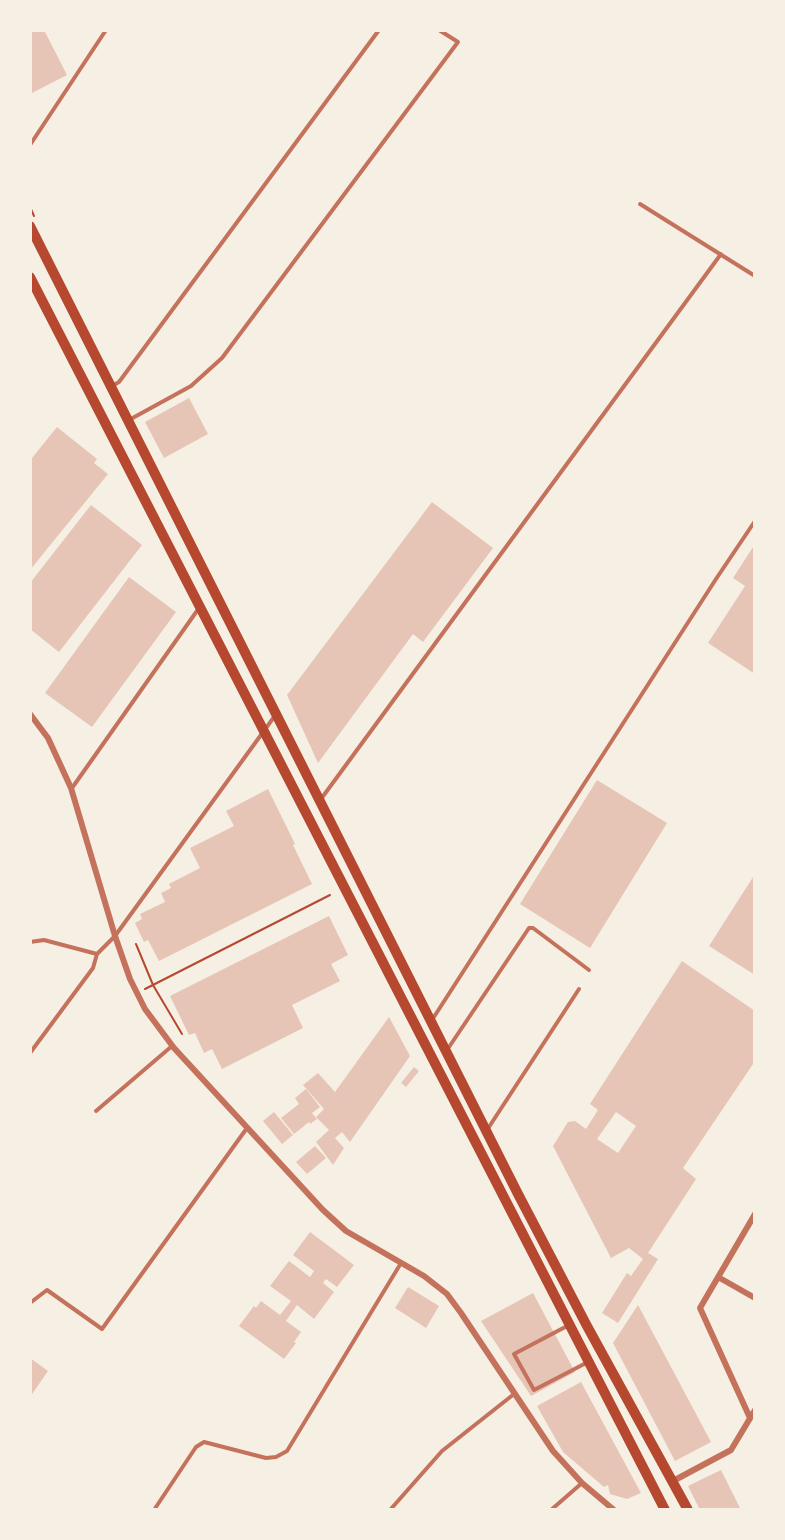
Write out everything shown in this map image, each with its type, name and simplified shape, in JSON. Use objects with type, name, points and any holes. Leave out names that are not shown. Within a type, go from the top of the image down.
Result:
[{"type":"main road","points":[[30,226],[486,1130],[587,1326],[688,1510]]},
{"type":"main road","points":[[30,277],[665,1510]]},
{"type":"street","points":[[30,714],[48,738],[71,788],[115,936],[136,993],[172,1046],[309,1196],[346,1231],[424,1276],[447,1294],[553,1451],[582,1483],[614,1510]]},
{"type":"street","points":[[750,1418],[700,1308],[755,1214]]},
{"type":"street","points":[[718,1276],[755,1298]]},
{"type":"street","points":[[673,1481],[731,1450],[755,1410]]},
{"type":"lane","points":[[30,145],[106,30]]},
{"type":"lane","points":[[111,386],[119,382],[379,30]]},
{"type":"lane","points":[[129,421],[191,386],[222,358],[458,42],[439,30]]},
{"type":"lane","points":[[640,204],[755,276]]},
{"type":"lane","points":[[320,800],[720,255]]},
{"type":"lane","points":[[432,1021],[755,521]]},
{"type":"lane","points":[[71,788],[200,607]]},
{"type":"lane","points":[[30,1053],[93,968],[97,954],[115,936],[277,714]]},
{"type":"lane","points":[[446,1050],[529,928],[533,928],[589,970]]},
{"type":"lane","points":[[30,942],[44,940],[97,954]]},
{"type":"lane","points":[[486,1130],[579,989]]},
{"type":"lane","points":[[96,1111],[172,1046]]},
{"type":"lane","points":[[30,1303],[47,1290],[102,1329],[248,1128]]},
{"type":"lane","points":[[154,1510],[196,1447],[204,1442],[266,1458],[276,1457],[287,1451],[401,1263]]},
{"type":"lane","points":[[570,1325],[514,1354],[534,1390],[588,1362]]},
{"type":"lane","points":[[390,1510],[442,1450],[514,1394]]},
{"type":"lane","points":[[551,1510],[582,1483]]},
{"type":"path","points":[[136,993],[330,896]]},
{"type":"path","points":[[136,944],[153,985],[182,1034]]},
{"type":"building","points":[[30,30],[44,30],[67,75],[30,94]]},
{"type":"building","points":[[189,398],[208,434],[164,458],[145,422]]},
{"type":"building","points":[[57,427],[97,459],[94,463],[108,474],[30,570],[30,457],[32,458]]},
{"type":"building","points":[[432,502],[493,548],[423,642],[413,634],[318,763],[287,695]]},
{"type":"building","points":[[91,505],[142,545],[59,652],[30,629],[30,583]]},
{"type":"building","points":[[755,544],[755,674],[708,643],[745,586],[733,578]]},
{"type":"building","points":[[129,577],[176,612],[92,727],[45,693]]},
{"type":"building","points":[[597,780],[667,823],[590,948],[520,904]]},
{"type":"building","points":[[268,789],[312,884],[159,961],[148,940],[144,942],[135,923],[142,919],[140,914],[165,902],[161,893],[171,888],[169,884],[200,868],[190,848],[234,826],[226,811]]},
{"type":"building","points":[[755,874],[755,975],[709,946]]},
{"type":"building","points":[[329,916],[348,955],[331,964],[340,981],[292,1005],[303,1028],[222,1069],[212,1049],[204,1053],[195,1033],[189,1035],[170,996]]},
{"type":"building","points":[[682,961],[755,1011],[755,1061],[683,1168],[696,1179],[648,1253],[658,1259],[618,1323],[602,1313],[627,1273],[631,1276],[643,1259],[629,1248],[611,1258],[553,1146],[568,1122],[575,1121],[586,1129],[598,1110],[590,1104]],"holes":[[[616,1112],[636,1126],[618,1153],[597,1139]]]},
{"type":"building","points":[[389,1017],[410,1056],[350,1142],[342,1132],[335,1138],[344,1148],[333,1165],[316,1142],[329,1130],[316,1117],[324,1109],[303,1085],[318,1073],[335,1092]]},
{"type":"building","points":[[414,1067],[419,1071],[406,1087],[401,1083]]},
{"type":"building","points":[[306,1089],[320,1107],[312,1113],[317,1119],[310,1124],[309,1122],[294,1134],[281,1118],[299,1104],[295,1098]]},
{"type":"building","points":[[274,1112],[293,1135],[282,1144],[263,1121]]},
{"type":"building","points":[[315,1146],[326,1158],[307,1174],[296,1162]]},
{"type":"building","points":[[310,1232],[354,1265],[337,1287],[326,1279],[323,1283],[334,1292],[314,1319],[297,1305],[286,1321],[301,1332],[284,1359],[239,1326],[254,1306],[256,1308],[261,1301],[280,1315],[291,1301],[270,1286],[289,1261],[310,1277],[314,1271],[293,1255]]},
{"type":"building","points":[[408,1287],[439,1306],[426,1328],[395,1308]]},
{"type":"building","points":[[533,1293],[575,1372],[531,1396],[481,1321]]},
{"type":"building","points":[[638,1305],[711,1442],[675,1461],[613,1343]]},
{"type":"building","points":[[30,1358],[48,1371],[30,1397]]},
{"type":"building","points":[[581,1382],[641,1493],[627,1499],[610,1494],[608,1485],[604,1487],[563,1452],[537,1406]]},
{"type":"building","points":[[721,1470],[741,1510],[700,1510],[688,1486]]}]
